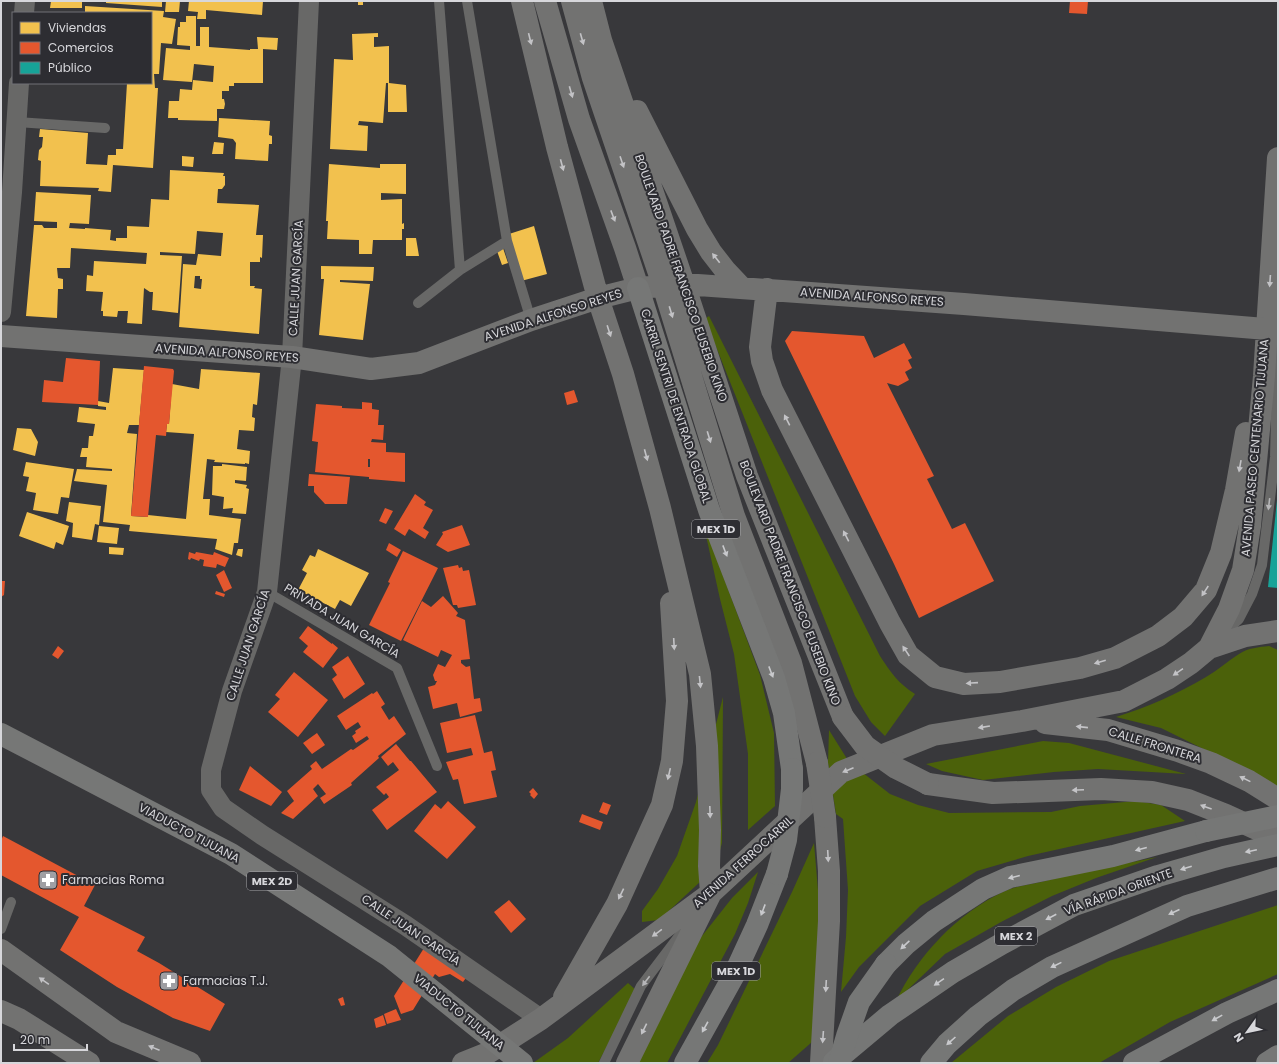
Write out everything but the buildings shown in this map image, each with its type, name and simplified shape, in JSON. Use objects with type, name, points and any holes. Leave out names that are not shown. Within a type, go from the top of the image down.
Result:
[{"type":"highway","name":"CARRIL SENTRI DE ENTRADA GLOBAL","points":[[638,288],[709,510],[774,678],[784,713],[792,769],[792,789],[786,840],[777,874],[757,925],[734,975],[685,1063]]},
{"type":"highway","name":"VIADUCTO TIJUANA","points":[[1,734],[231,854],[389,956],[522,1063]]},
{"type":"highway","name":"VIADUCTO TIJUANA","points":[[1,744],[230,862],[358,943],[396,969],[513,1063]]},
{"type":"highway","points":[[840,1063],[846,1036],[859,1002],[886,964],[906,944],[934,921],[983,889],[1010,877],[1113,856],[1206,831],[1278,816]]},
{"type":"highway","name":"VÍA RÁPIDA ORIENTE","points":[[833,1063],[896,1010],[953,972],[1003,942],[1074,905],[1158,876],[1224,857],[1278,844]]},
{"type":"highway","points":[[931,1063],[947,1044],[978,1016],[1013,990],[1052,966],[1187,906],[1278,878]]},
{"type":"highway","points":[[1134,1063],[1227,1013],[1278,990]]},
{"type":"highway","points":[[1267,1063],[1278,1056]]},
{"type":"main road","points":[[522,1],[557,147],[598,298],[623,374],[660,508],[700,674],[707,746],[710,830],[709,866],[711,893],[627,1063]]},
{"type":"main road","points":[[546,1],[579,119],[638,288]]},
{"type":"main road","points":[[572,1],[593,78],[674,284],[734,516],[791,663],[817,763],[825,817],[829,871],[829,921],[821,1063]]},
{"type":"main road","name":"BOULEVARD PADRE FRANCISCO EUSEBIO KINO","points":[[591,1],[601,40],[674,284],[747,476],[843,717],[865,746],[896,768],[928,784],[993,793],[1101,789],[1152,792],[1188,800],[1226,815],[1272,836],[1278,844]]},
{"type":"main road","points":[[601,40],[697,229],[711,252],[742,288]]},
{"type":"main road","name":"AVENIDA PASEO CENTENARIO TIJUANA","points":[[1022,721],[1124,701],[1168,679],[1209,648],[1229,609],[1243,570],[1251,519],[1264,376],[1274,333],[1278,158]]},
{"type":"main road","name":"AVENIDA ALFONSO REYES","points":[[1,336],[292,357],[371,369],[419,363],[531,320],[598,298],[638,288],[674,284],[767,289],[964,304],[1274,333]]},
{"type":"main road","points":[[767,289],[760,347],[762,361],[776,397],[890,623],[908,655],[935,677],[964,684],[1007,680],[1080,668],[1115,658],[1158,636],[1183,617],[1206,590],[1221,553],[1236,490],[1252,399],[1264,376]]},
{"type":"main road","points":[[559,1005],[589,954],[628,880],[662,805],[672,761],[677,701],[673,612],[663,545],[660,508]]},
{"type":"main road","points":[[1209,648],[1245,636],[1278,631]]},
{"type":"main road","name":"AVENIDA FERROCARRIL","points":[[463,1063],[488,1053],[541,1019],[711,893],[841,772],[933,735],[1022,721]]},
{"type":"main road","name":"CALLE FRONTERA","points":[[1022,721],[1108,730],[1178,751],[1211,763],[1243,778],[1278,799]]},
{"type":"main road","points":[[1,950],[116,1032],[190,1063]]},
{"type":"main road","points":[[1,1010],[19,1019],[83,1062]]},
{"type":"street","points":[[24,12],[25,1]]},
{"type":"street","name":"CALLE JUAN GARCÍA","points":[[309,1],[292,357],[267,592],[232,691],[211,770],[211,790],[223,808],[262,835],[405,925],[541,1019]]},
{"type":"street","points":[[1,312],[12,192],[19,84]]},
{"type":"lane","points":[[439,1],[460,270]]},
{"type":"lane","points":[[467,1],[507,240],[531,320]]},
{"type":"lane","points":[[17,122],[105,128]]},
{"type":"lane","points":[[418,303],[460,270],[507,240]]},
{"type":"lane","points":[[1209,648],[1239,619],[1252,594],[1262,565],[1275,457],[1274,333]]},
{"type":"lane","name":"PRIVADA JUAN GARCÍA","points":[[267,592],[397,668],[437,766]]},
{"type":"lane","points":[[604,1063],[642,986],[711,893]]},
{"type":"lane","points":[[1,929],[12,902]]},
{"type":"green space","points":[[709,316],[880,656],[895,677],[915,694],[885,736],[871,722],[855,696],[705,319]]},
{"type":"green space","points":[[703,522],[760,675],[774,733],[775,806],[748,830],[748,754],[734,654]]},
{"type":"green space","points":[[1269,646],[1278,650],[1278,792],[1240,767],[1161,728],[1116,717],[1162,700],[1184,689],[1246,650]]},
{"type":"green space","points":[[723,697],[722,843],[715,868],[659,920],[642,922],[642,911],[658,889],[677,856],[696,802]]},
{"type":"green space","points":[[829,730],[849,762],[890,794],[918,805],[949,813],[1051,812],[1080,806],[1136,801],[1161,805],[1185,821],[1028,856],[977,871],[920,906],[859,967],[841,992],[846,937],[848,890],[843,819],[836,814],[828,763]]},
{"type":"green space","points":[[1043,741],[1069,743],[1186,774],[1098,769],[1054,772],[983,780],[942,771],[926,764]]},
{"type":"green space","points":[[814,843],[820,914],[812,1042],[788,1063],[707,1063],[718,1045]]},
{"type":"green space","points":[[1157,857],[1096,878],[1052,896],[1001,922],[945,954],[896,1001],[905,984],[927,952],[955,924],[986,901],[1007,890],[1017,887]]},
{"type":"green space","points":[[758,872],[748,903],[735,934],[667,1063],[637,1063],[698,941],[732,898]]},
{"type":"green space","points":[[1278,905],[1278,974],[1170,1022],[1099,1063],[951,1063],[1008,1016],[1056,987],[1109,961]]},
{"type":"green space","points":[[628,983],[637,991],[598,1063],[533,1063],[568,1038]]},
{"type":"place","name":"Farmacias Roma","points":[[48,880]]},
{"type":"place","name":"Farmacias T.J.","points":[[169,981]]}]
